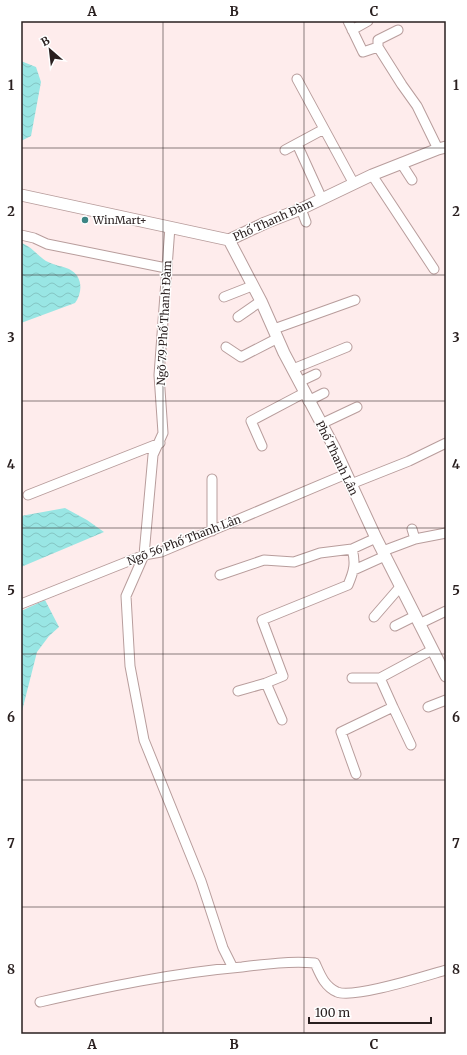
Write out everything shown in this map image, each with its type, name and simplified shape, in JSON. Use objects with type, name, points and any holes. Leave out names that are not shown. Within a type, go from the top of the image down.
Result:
[{"type":"street","points":[[348,21],[363,52],[378,47]]},
{"type":"street","points":[[352,30],[368,21]]},
{"type":"street","points":[[398,30],[378,40],[378,47],[417,106],[442,148]]},
{"type":"street","points":[[297,79],[354,184]]},
{"type":"street","points":[[286,150],[324,130]]},
{"type":"street","points":[[297,144],[322,198]]},
{"type":"street","name":"Phố Thanh Đàm","points":[[21,195],[229,240],[265,223],[301,209],[372,175],[442,148]]},
{"type":"street","points":[[401,163],[412,180]]},
{"type":"street","points":[[372,175],[434,269]]},
{"type":"street","points":[[301,209],[306,222]]},
{"type":"street","name":"Ngõ 79 Phố Thanh Đàm","points":[[170,227],[159,375],[163,433],[160,443],[153,455],[144,555],[126,596],[130,666],[144,740],[201,881],[223,948],[233,968]]},
{"type":"street","points":[[21,235],[34,238],[47,244],[166,268]]},
{"type":"street","name":"Phố Thanh Lân","points":[[229,240],[261,301],[298,382],[321,424],[400,587],[446,676]]},
{"type":"street","points":[[224,297],[252,286]]},
{"type":"street","points":[[226,347],[241,357],[276,333],[355,300]]},
{"type":"street","points":[[238,317],[261,301]]},
{"type":"street","points":[[293,369],[347,347]]},
{"type":"street","points":[[298,382],[316,374]]},
{"type":"street","points":[[262,446],[251,421],[306,397],[324,393]]},
{"type":"street","points":[[321,424],[357,407]]},
{"type":"street","points":[[28,495],[160,443]]},
{"type":"street","name":"Ngõ 56 Phố Thanh Lân","points":[[21,604],[144,555],[161,552],[348,479],[389,470],[446,443]]},
{"type":"street","points":[[212,479],[212,531]]},
{"type":"street","points":[[412,529],[415,539]]},
{"type":"street","points":[[354,570],[415,539],[446,533]]},
{"type":"street","points":[[220,574],[264,560],[294,562],[320,553],[352,549],[376,538]]},
{"type":"street","points":[[238,691],[266,683],[283,676],[262,620],[348,585],[356,560],[352,549]]},
{"type":"street","points":[[374,617],[400,587]]},
{"type":"street","points":[[394,626],[446,611]]},
{"type":"street","points":[[352,678],[380,678],[432,650]]},
{"type":"street","points":[[380,678],[411,745]]},
{"type":"street","points":[[266,683],[282,720]]},
{"type":"street","points":[[428,707],[446,700]]},
{"type":"street","points":[[356,774],[341,732],[393,707]]},
{"type":"street","points":[[40,1002],[109,987],[207,970],[297,961],[315,963],[324,982],[337,992],[357,993],[446,970]]},
{"type":"water","points":[[21,61],[36,67],[41,82],[31,136],[21,141]]},
{"type":"water","points":[[21,243],[28,246],[46,261],[74,272],[80,284],[78,299],[75,303],[21,323]]},
{"type":"water","points":[[65,508],[87,520],[104,532],[21,567],[21,516]]},
{"type":"water","points":[[45,600],[59,627],[49,636],[37,652],[21,715],[21,611]]},
{"type":"place","name":"WinMart+","points":[[85,220]]}]
